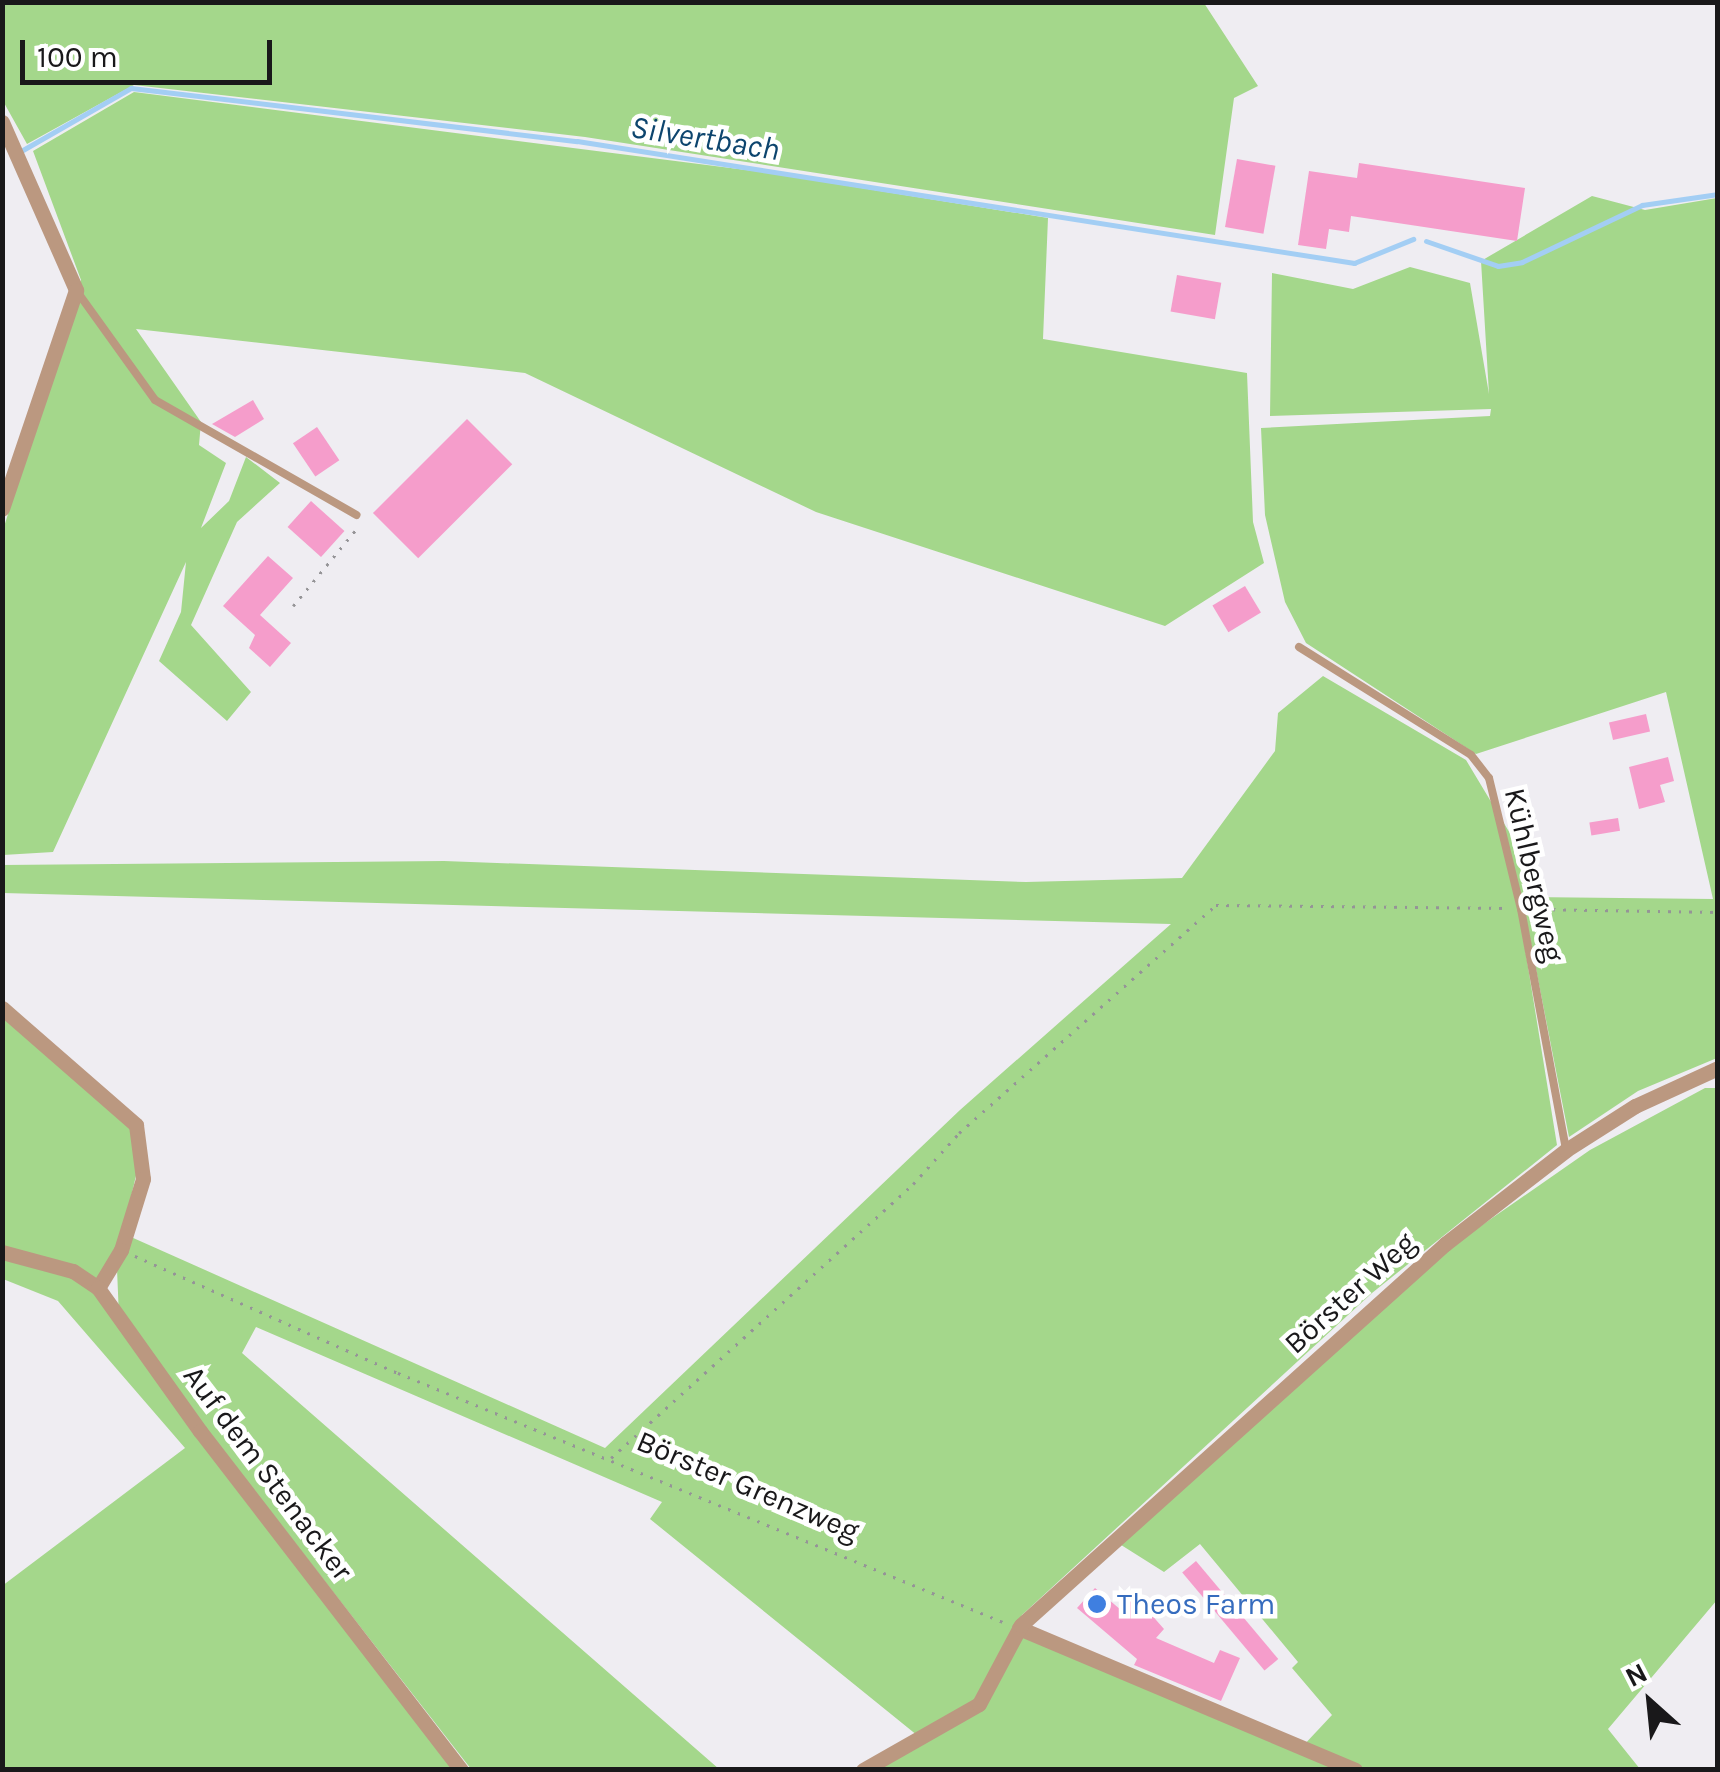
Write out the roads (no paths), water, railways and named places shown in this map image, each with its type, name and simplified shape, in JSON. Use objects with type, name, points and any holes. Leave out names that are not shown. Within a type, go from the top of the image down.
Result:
[{"type":"street","points":[[2,508],[76,290],[6,129]]},
{"type":"street","points":[[2,1008],[136,1125],[143,1180],[122,1250],[98,1288]]},
{"type":"street","name":"Börster Weg","points":[[1018,1628],[1445,1244],[1566,1150],[1636,1106],[1718,1068]]},
{"type":"street","name":"Auf dem Stenacker","points":[[2,1252],[73,1271],[98,1288],[200,1431],[461,1770]]},
{"type":"street","points":[[863,1770],[956,1723],[979,1704],[1018,1628],[1354,1770]]},
{"type":"lane","points":[[76,290],[155,400],[358,514]]},
{"type":"lane","name":"Kühlbergweg","points":[[1299,647],[1471,756],[1489,778],[1521,909],[1566,1150]]},
{"type":"waterway","name":"Silvertbach","points":[[21,151],[131,88],[577,141],[1354,263],[1413,239]]},
{"type":"waterway","name":"Silvertbach","points":[[1426,241],[1498,266],[1522,262],[1642,205],[1718,194]]},
{"type":"place","name":"Theos Farm","points":[[1097,1604]]}]
